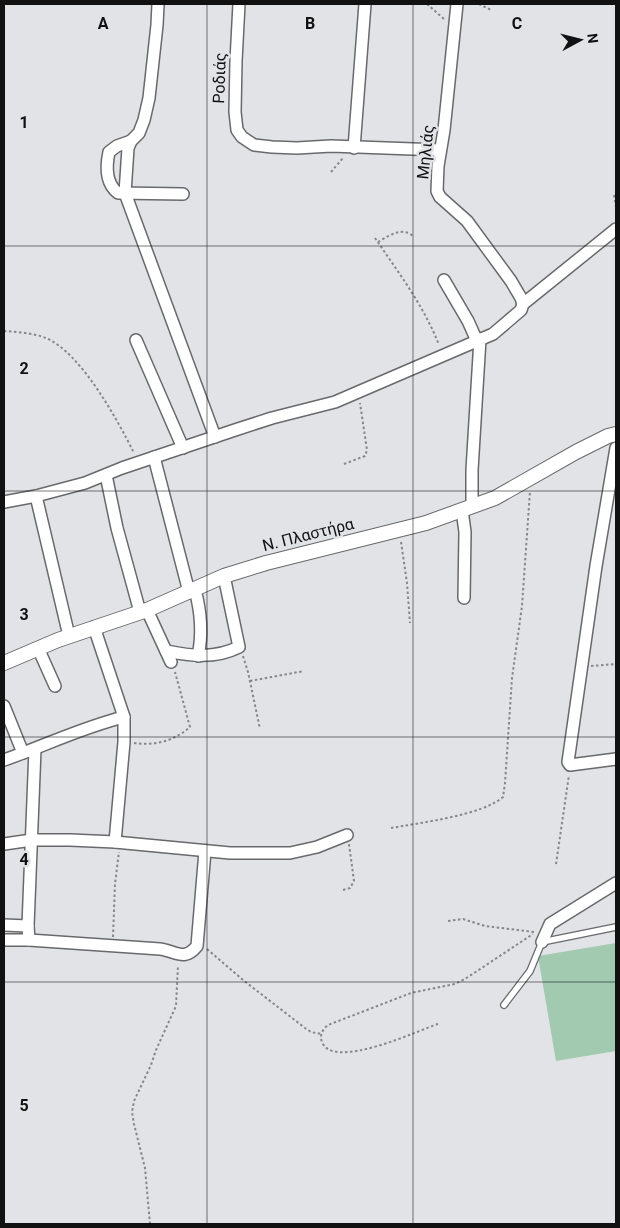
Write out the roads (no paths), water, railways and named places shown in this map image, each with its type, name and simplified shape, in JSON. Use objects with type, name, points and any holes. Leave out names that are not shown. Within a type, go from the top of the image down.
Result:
[{"type":"street","points":[[158,4],[149,98],[142,126],[128,148],[125,193],[215,437]]},
{"type":"street","name":"Ροδιάς","points":[[239,4],[235,123],[242,137],[254,145],[298,148],[331,146],[354,148]]},
{"type":"street","points":[[365,4],[354,148],[419,148],[440,150]]},
{"type":"street","name":"Μηλιάς","points":[[457,4],[456,28],[437,185],[440,197],[467,221],[511,281],[523,304]]},
{"type":"street","points":[[131,141],[117,146],[110,152],[107,160],[106,170],[115,192],[184,194]]},
{"type":"street","points":[[4,502],[86,483],[139,462],[272,418],[335,402],[444,356],[493,334],[521,310],[523,304],[616,229]]},
{"type":"street","points":[[444,280],[479,340],[472,470],[465,532],[464,598]]},
{"type":"street","points":[[136,340],[182,448]]},
{"type":"street","name":"Ν. Πλαστήρα","points":[[4,663],[69,636],[143,611],[224,576],[266,563],[426,523],[495,498],[576,452],[616,434]]},
{"type":"street","points":[[616,448],[596,566],[568,762],[570,765],[616,759]]},
{"type":"street","points":[[154,457],[202,624],[198,656]]},
{"type":"street","points":[[106,475],[117,528],[143,611],[171,662]]},
{"type":"street","points":[[36,496],[69,636]]},
{"type":"street","points":[[166,651],[198,656],[218,655],[239,647],[224,576]]},
{"type":"street","points":[[94,627],[124,717],[124,742],[115,842]]},
{"type":"street","points":[[38,648],[55,686]]},
{"type":"street","points":[[4,706],[23,753]]},
{"type":"street","points":[[4,760],[100,723],[124,717]]},
{"type":"street","points":[[29,940],[35,749]]},
{"type":"street","points":[[4,844],[32,840],[115,842],[230,853],[290,853],[317,847],[347,835]]},
{"type":"street","points":[[4,940],[114,946],[171,951],[179,955],[192,952],[197,946],[205,851]]},
{"type":"street","points":[[542,942],[550,924],[616,883]]},
{"type":"street","points":[[4,925],[28,926]]},
{"type":"lane","points":[[504,1006],[530,971],[542,942],[616,927]]}]
